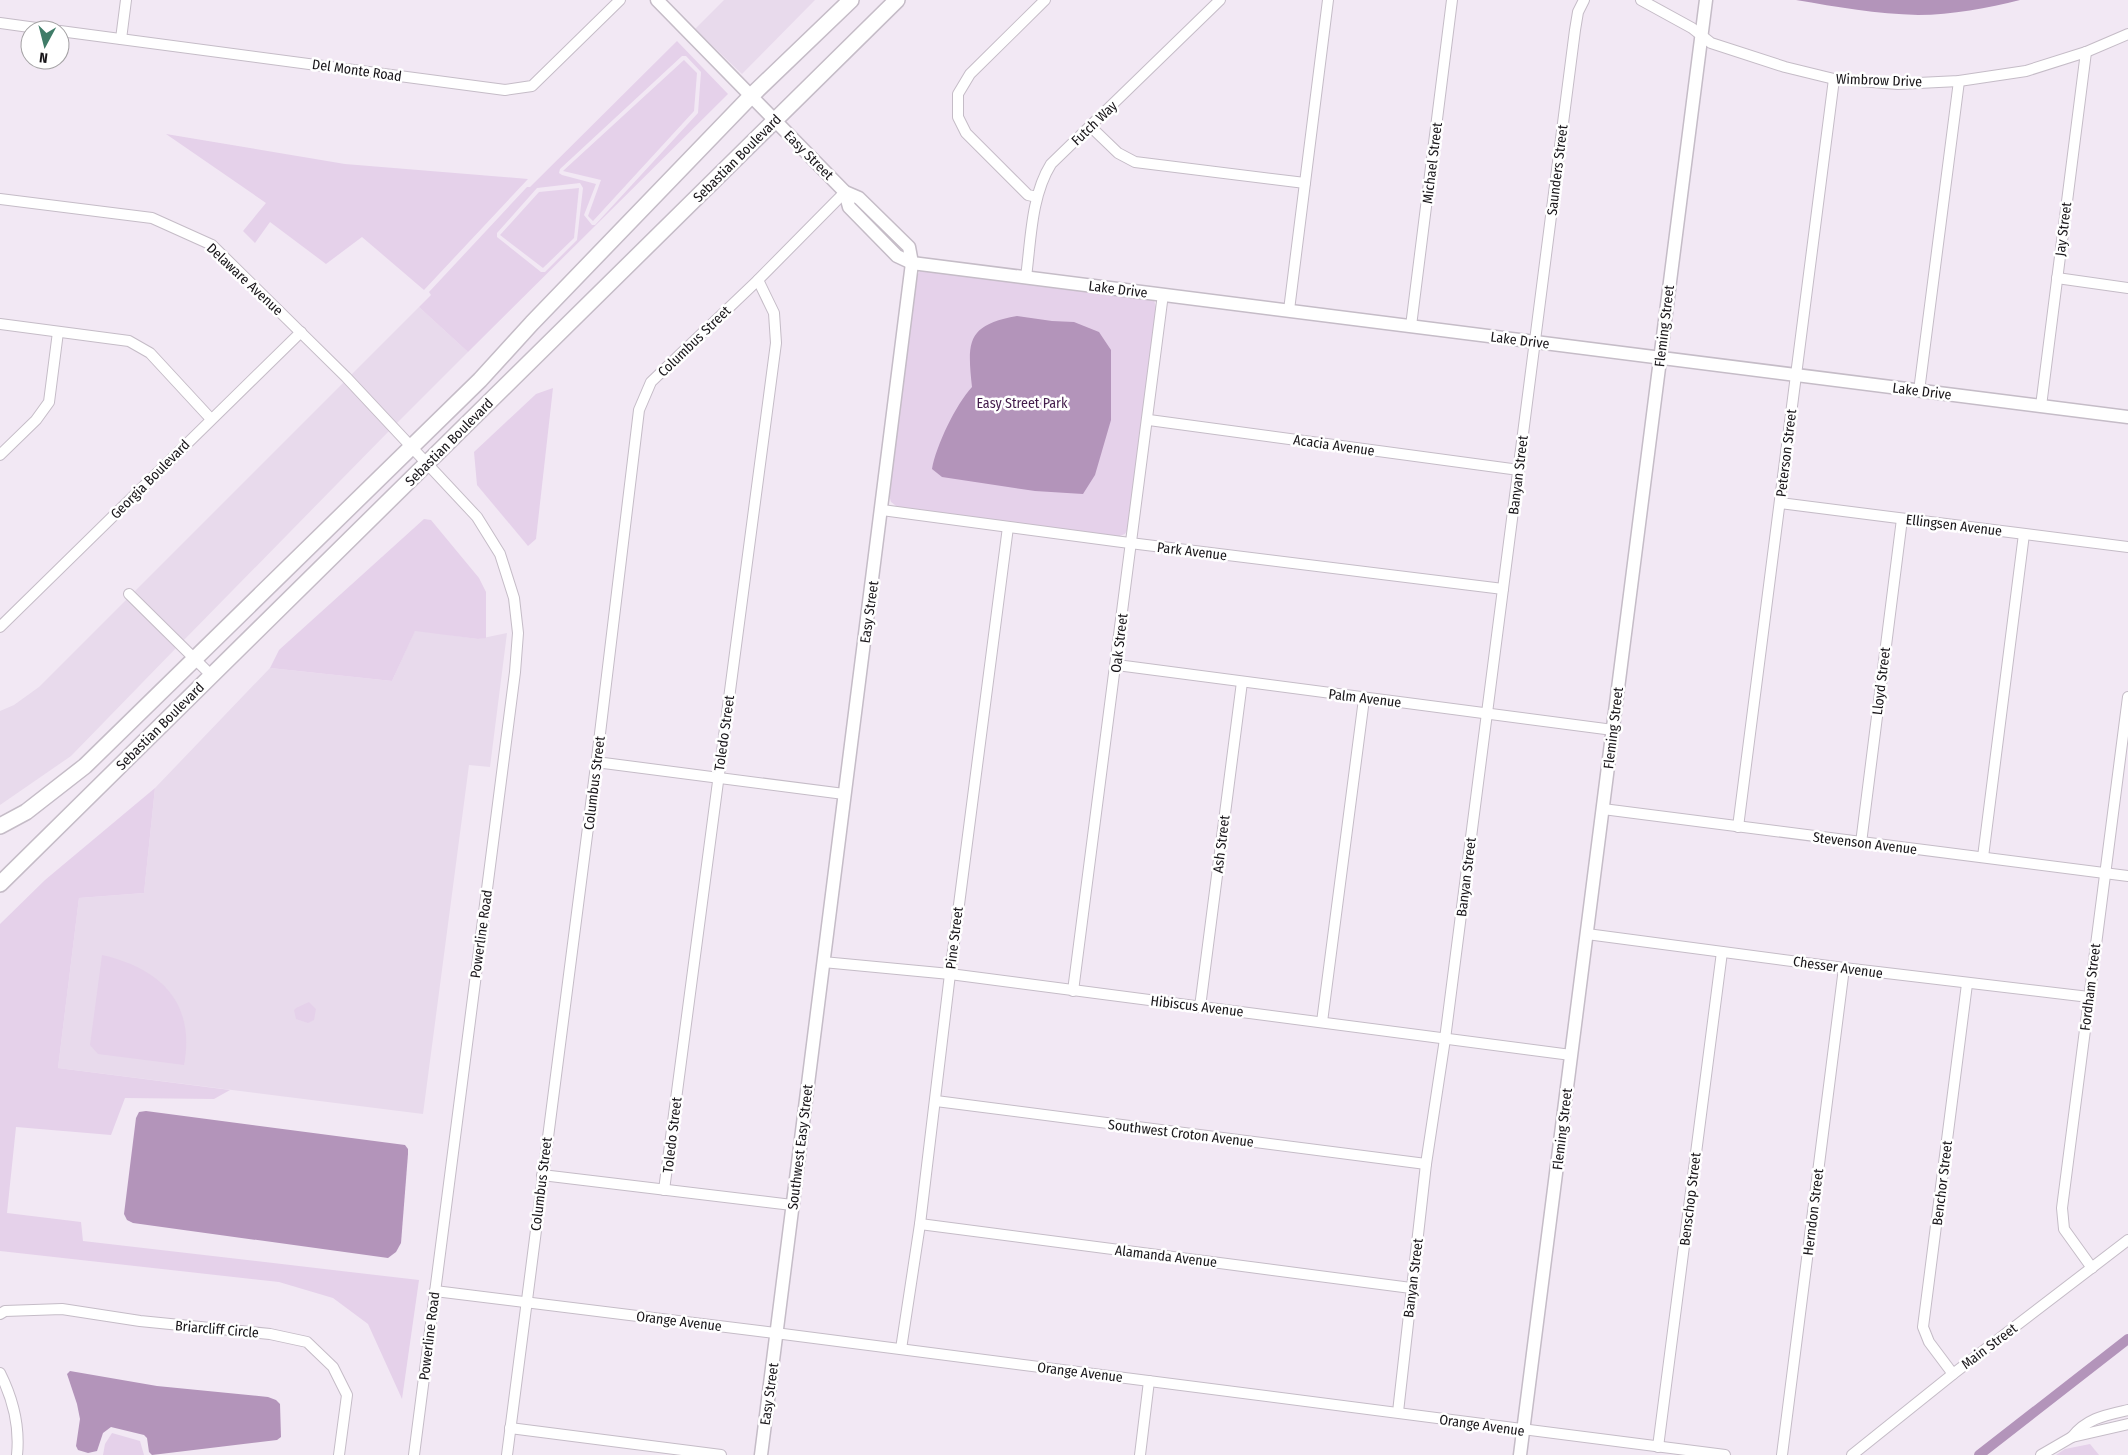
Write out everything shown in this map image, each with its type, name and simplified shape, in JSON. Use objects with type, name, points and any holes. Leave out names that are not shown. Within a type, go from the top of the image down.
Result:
[{"type":"main road","name":"Sebastian Boulevard","points":[[0,826],[26,812],[67,782],[194,659],[480,380],[751,96],[851,0]]},
{"type":"main road","name":"Sebastian Boulevard","points":[[0,884],[897,0]]},
{"type":"street","points":[[121,39],[126,0]]},
{"type":"street","name":"Del Monte Road","points":[[70,32],[505,90],[532,86],[620,0]]},
{"type":"street","name":"Easy Street","points":[[657,0],[845,192],[860,198],[909,247],[912,262],[882,510],[823,962]]},
{"type":"street","points":[[1037,197],[1028,195],[966,133],[958,118],[958,94],[970,74],[1045,0]]},
{"type":"street","name":"Futch Way","points":[[1026,277],[1037,197],[1043,178],[1052,164],[1220,0]]},
{"type":"street","points":[[1289,310],[1328,0]]},
{"type":"street","name":"Michael Street","points":[[1411,326],[1452,0]]},
{"type":"street","name":"Saunders Street","points":[[1534,342],[1575,30],[1578,12],[1584,0]]},
{"type":"street","name":"Wimbrow Drive","points":[[1641,0],[1692,28],[1711,43],[1785,67],[1834,79],[1898,84],[1959,81],[2026,71],[2086,52],[2128,34]]},
{"type":"street","name":"Fleming Street","points":[[1520,1455],[1706,0]]},
{"type":"street","points":[[0,23],[20,26]]},
{"type":"street","name":"Jay Street","points":[[2041,406],[2086,52]]},
{"type":"street","name":"Peterson Street","points":[[1738,828],[1834,79]]},
{"type":"street","points":[[1919,391],[1959,81]]},
{"type":"street","points":[[1091,128],[1118,153],[1135,162],[1305,183]]},
{"type":"street","name":"Columbus Street","points":[[507,1455],[528,1302],[542,1175],[596,762],[639,410],[651,382],[758,280],[845,192]]},
{"type":"street","name":"Delaware Avenue","points":[[0,199],[152,218],[212,245],[413,446]]},
{"type":"street","name":"Lake Drive","points":[[912,262],[2128,417]]},
{"type":"street","points":[[2057,278],[2128,288]]},
{"type":"street","name":"Toledo Street","points":[[664,1190],[776,343],[774,313],[758,280]]},
{"type":"street","name":"Oak Street","points":[[1073,991],[1117,666],[1163,294]]},
{"type":"street","points":[[0,324],[129,340],[150,353],[211,419]]},
{"type":"street","points":[[0,455],[36,420],[49,402],[58,332]]},
{"type":"street","name":"Georgia Boulevard","points":[[0,627],[301,332]]},
{"type":"street","name":"Banyan Street","points":[[1398,1412],[1426,1164],[1445,1039],[1534,342]]},
{"type":"street","name":"Acacia Avenue","points":[[1148,420],[1518,470]]},
{"type":"street","name":"Powerline Road","points":[[413,446],[477,517],[500,554],[514,598],[518,633],[515,672],[414,1455]]},
{"type":"street","name":"Ellingsen Avenue","points":[[1780,503],[2128,547]]},
{"type":"street","name":"Park Avenue","points":[[882,510],[1503,589]]},
{"type":"street","name":"Lloyd Street","points":[[1861,843],[1902,519]]},
{"type":"street","name":"Pine Street","points":[[901,1349],[920,1224],[950,974],[1008,527]]},
{"type":"street","points":[[1983,857],[2024,534]]},
{"type":"street","points":[[129,594],[212,676]]},
{"type":"street","name":"Palm Avenue","points":[[1117,666],[1613,730]]},
{"type":"street","name":"Ash Street","points":[[1200,1006],[1242,682]]},
{"type":"street","name":"Fordham Street","points":[[2092,1268],[2064,1229],[2062,1208],[2128,697]]},
{"type":"street","points":[[1322,1022],[1364,699]]},
{"type":"street","points":[[596,762],[844,794]]},
{"type":"street","name":"Stevenson Avenue","points":[[1603,810],[2128,876]]},
{"type":"street","name":"Chesser Avenue","points":[[1587,934],[1967,984],[2089,997]]},
{"type":"street","name":"Benschop Street","points":[[1658,1447],[1722,952]]},
{"type":"street","name":"Hibiscus Avenue","points":[[823,962],[950,974],[1571,1055]]},
{"type":"street","name":"Southwest Easy Street","points":[[777,1333],[823,962]]},
{"type":"street","name":"Herndon Street","points":[[1782,1455],[1844,968]]},
{"type":"street","name":"Benchor Street","points":[[1953,1374],[1929,1342],[1923,1327],[1967,984]]},
{"type":"street","name":"Southwest Croton Avenue","points":[[936,1101],[1426,1164]]},
{"type":"street","points":[[542,1175],[792,1205]]},
{"type":"street","name":"Alamanda Avenue","points":[[920,1224],[1411,1288]]},
{"type":"street","name":"Main Street","points":[[1852,1455],[1953,1374],[2128,1240]]},
{"type":"street","name":"Orange Avenue","points":[[435,1291],[1725,1455]]},
{"type":"street","name":"Briarcliff Circle","points":[[0,1314],[5,1311],[62,1309],[140,1321],[270,1334],[307,1342],[333,1368],[348,1395],[339,1455]]},
{"type":"street","name":"Easy Street","points":[[761,1455],[777,1333]]},
{"type":"street","points":[[0,1373],[14,1404],[19,1441],[17,1455]]},
{"type":"street","points":[[1140,1455],[1149,1381]]},
{"type":"street","points":[[2072,1438],[2081,1426],[2104,1416],[2128,1410]]},
{"type":"street","points":[[2104,1416],[2108,1429]]},
{"type":"street","points":[[2041,1455],[2072,1438],[2128,1424]]},
{"type":"street","points":[[510,1428],[720,1455]]},
{"type":"shaded area","points":[[724,0],[815,0],[742,74],[695,29]]},
{"type":"shaded area","points":[[1796,0],[2020,0],[1944,14],[1918,15],[1872,12]]},
{"type":"shaded area","points":[[419,307],[468,352],[397,423],[351,375]]},
{"type":"shaded area","points":[[1017,316],[1074,322],[1099,332],[1111,350],[1111,420],[1095,475],[1083,494],[1035,491],[942,477],[932,469],[948,426],[972,387],[970,358],[974,338],[979,330],[988,324]]},
{"type":"shaded area","points":[[344,382],[390,430],[183,641],[134,592]]},
{"type":"shaded area","points":[[127,599],[176,648],[71,756],[0,805],[0,711],[14,705],[39,687]]},
{"type":"shaded area","points":[[415,630],[478,639],[507,633],[490,767],[469,765],[423,1114],[58,1068],[79,898],[144,893],[155,788],[270,668],[392,681]]},
{"type":"shaded area","points":[[146,1111],[405,1145],[408,1149],[408,1154],[401,1243],[396,1252],[388,1258],[133,1223],[127,1220],[124,1214],[136,1118],[139,1112]]},
{"type":"shaded area","points":[[70,1371],[157,1386],[268,1397],[280,1404],[281,1437],[277,1440],[152,1455],[149,1452],[147,1438],[144,1435],[111,1427],[103,1433],[97,1451],[88,1453],[78,1450],[76,1446],[80,1419],[67,1374]]},
{"type":"green space","points":[[677,41],[728,94],[468,352],[419,307],[431,295],[429,292],[527,187],[530,187]],"holes":[[[682,56],[686,56],[701,72],[698,113],[595,225],[592,225],[584,215],[596,184],[562,175],[559,173],[560,169]],[[580,183],[583,188],[577,240],[545,272],[541,272],[497,237],[497,233],[537,188]]]},
{"type":"green space","points":[[684,60],[697,73],[694,111],[593,221],[588,216],[601,180],[563,171]]},
{"type":"green space","points":[[166,134],[345,164],[528,179],[424,290],[362,237],[326,264],[270,222],[255,243],[243,231],[266,203]]},
{"type":"green space","points":[[579,188],[574,238],[543,268],[500,235],[539,192]]},
{"type":"green space","name":"Easy Street Park","points":[[930,269],[1147,296],[1154,300],[1157,311],[1130,526],[1125,534],[1117,537],[900,509],[891,502],[888,492],[916,277],[920,271]]},
{"type":"green space","points":[[553,388],[536,539],[528,546],[477,485],[474,452],[536,394]]},
{"type":"green space","points":[[424,519],[431,520],[479,578],[486,592],[486,638],[478,639],[415,631],[392,681],[270,668],[279,650]]},
{"type":"green space","points":[[155,788],[144,893],[79,898],[58,1068],[230,1090],[214,1099],[125,1098],[111,1135],[16,1127],[7,1213],[81,1222],[83,1241],[419,1280],[402,1399],[368,1324],[333,1298],[279,1282],[0,1251],[0,924],[45,880]]},
{"type":"green space","points":[[102,955],[141,969],[157,979],[169,992],[179,1006],[184,1023],[186,1043],[184,1065],[98,1054],[90,1045]]},
{"type":"green space","points":[[309,1002],[316,1009],[314,1020],[308,1023],[296,1019],[294,1010]]},
{"type":"green space","points":[[112,1433],[140,1441],[144,1455],[103,1455],[105,1444]]},
{"type":"green space","points":[[2090,1444],[2099,1455],[2056,1455],[2065,1449]]},
{"type":"waterway","points":[[1979,1455],[2128,1339]]}]
